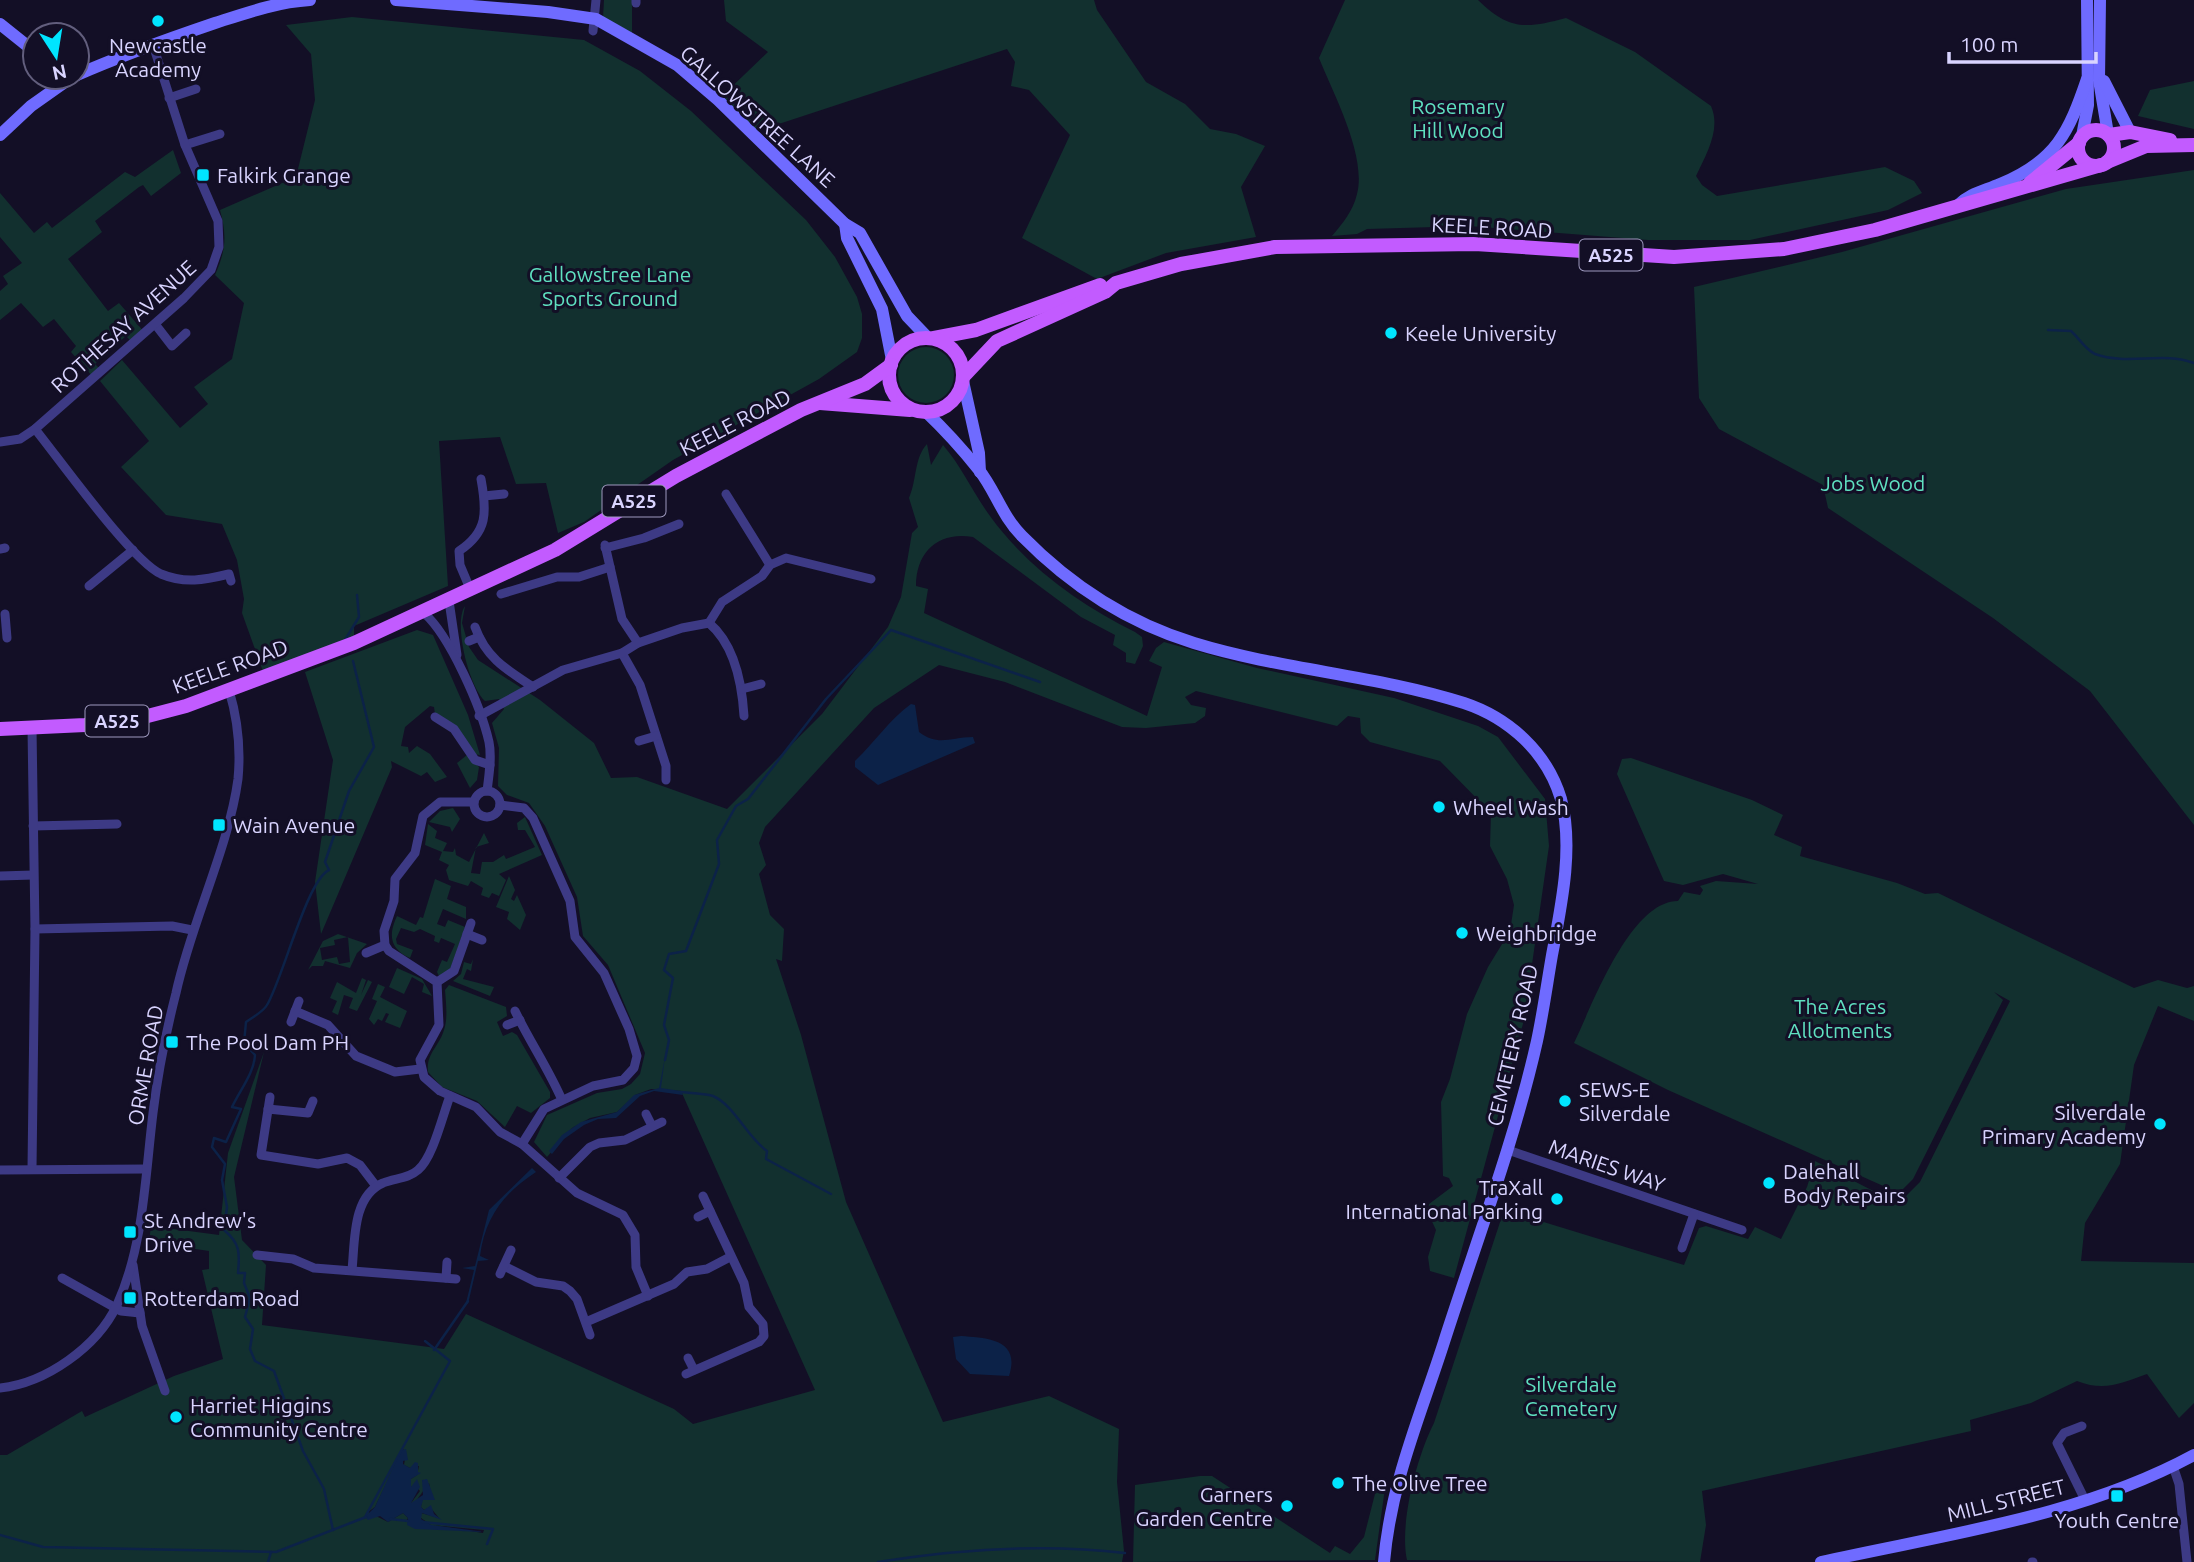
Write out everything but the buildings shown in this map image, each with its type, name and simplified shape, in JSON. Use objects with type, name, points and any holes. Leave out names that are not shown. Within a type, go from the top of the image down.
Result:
[{"type":"main road","points":[[2095,130],[2109,134],[2114,148],[2103,164],[2090,165],[2081,158],[2080,139],[2095,130]]},
{"type":"main road","name":"A525","points":[[2109,134],[2130,132],[2190,145]]},
{"type":"main road","name":"A525","points":[[2029,183],[2080,139]]},
{"type":"main road","name":"A525","points":[[2029,183],[2050,181],[2103,164],[2146,146],[2190,145]]},
{"type":"main road","name":"KEELE ROAD","points":[[931,338],[976,330],[1102,284],[1116,284],[1181,264],[1275,247],[1475,244],[1623,256],[1732,254],[1831,241],[2029,183]]},
{"type":"main road","name":"KEELE ROAD","points":[[963,379],[997,341],[1105,292],[1116,284]]},
{"type":"main road","points":[[931,338],[947,344],[957,353],[963,379],[953,400],[941,409],[923,411],[905,405],[895,394],[890,381],[892,362],[906,344],[931,338]]},
{"type":"main road","name":"KEELE ROAD","points":[[0,729],[32,729],[140,718],[186,706],[354,643],[424,613],[555,550],[676,476],[801,410],[865,384],[892,362]]},
{"type":"main road","name":"KEELE ROAD","points":[[820,403],[923,411]]},
{"type":"street","points":[[91,69],[269,6],[310,0]]},
{"type":"street","name":"GALLOWSTREE LANE","points":[[396,0],[548,12],[595,25],[677,65],[718,100],[845,224],[860,233],[907,316],[931,338]]},
{"type":"street","points":[[595,25],[596,0]]},
{"type":"street","points":[[2080,139],[2088,105],[2087,0]]},
{"type":"street","points":[[2100,0],[2101,99],[2109,134]]},
{"type":"street","points":[[0,24],[21,41]]},
{"type":"street","name":"ROTHESAY AVENUE","points":[[0,442],[20,439],[35,429],[155,324],[211,270],[219,247],[218,221],[185,145],[153,45]]},
{"type":"street","points":[[2100,60],[2106,88],[2130,132]]},
{"type":"street","points":[[1957,206],[1967,196],[2016,177],[2053,150],[2072,124],[2087,79]]},
{"type":"street","points":[[169,98],[195,89]]},
{"type":"street","points":[[0,135],[52,91]]},
{"type":"street","points":[[185,145],[220,134]]},
{"type":"street","name":"GALLOWSTREE LANE","points":[[845,224],[847,238],[882,309],[892,362]]},
{"type":"street","points":[[155,324],[172,346],[186,333]]},
{"type":"street","name":"CEMETERY ROAD","points":[[963,379],[980,472]]},
{"type":"street","name":"CEMETERY ROAD","points":[[923,411],[980,472],[995,501],[1020,535],[1079,586],[1143,623],[1195,643],[1469,705],[1515,729],[1544,763],[1561,800],[1566,840],[1558,921],[1537,1041],[1508,1150],[1406,1447],[1391,1506],[1384,1562]]},
{"type":"street","points":[[35,429],[144,563],[180,580],[196,582],[230,577]]},
{"type":"street","points":[[471,591],[460,565],[459,551],[475,540],[481,528],[484,496],[481,479]]},
{"type":"street","points":[[484,496],[504,494]]},
{"type":"street","points":[[726,494],[770,565]]},
{"type":"street","points":[[638,643],[622,619],[605,546],[644,538],[679,524]]},
{"type":"street","points":[[89,586],[133,550]]},
{"type":"street","points":[[479,716],[563,670],[622,653],[638,643],[709,623],[722,602],[762,576],[770,565],[786,558],[870,579]]},
{"type":"street","points":[[501,594],[557,577],[579,577],[610,567]]},
{"type":"street","points":[[449,601],[460,667]]},
{"type":"street","points":[[424,613],[443,635],[460,667],[489,744],[487,791]]},
{"type":"street","points":[[5,614],[7,638]]},
{"type":"street","points":[[709,623],[718,631],[734,661],[742,689],[744,716]]},
{"type":"street","points":[[469,641],[477,632],[496,663],[533,687]]},
{"type":"street","points":[[622,653],[640,685],[666,766],[666,780]]},
{"type":"street","points":[[742,689],[761,684]]},
{"type":"street","name":"ORME ROAD","points":[[0,1388],[30,1380],[88,1345],[116,1307],[133,1264],[163,1049],[192,930],[231,811],[237,781],[241,744],[229,690]]},
{"type":"street","points":[[435,717],[452,727],[475,760],[490,765]]},
{"type":"street","points":[[32,729],[35,929],[32,1170]]},
{"type":"street","points":[[639,741],[656,736]]},
{"type":"street","points":[[487,791],[498,797],[500,805],[497,813],[485,818],[477,814],[474,802],[480,793],[487,791]]},
{"type":"street","points":[[474,802],[440,802],[423,816],[415,853],[395,879],[394,901],[384,932],[385,945],[396,959],[426,972],[437,982],[439,1025],[423,1052],[420,1069],[430,1085],[476,1107],[499,1132],[522,1144],[577,1193],[614,1209],[631,1224],[635,1235],[636,1267],[648,1296]]},
{"type":"street","points":[[500,805],[524,808],[533,818],[570,901],[575,937],[604,973],[635,1045],[636,1063],[627,1077],[619,1082],[593,1086],[539,1114],[522,1144]]},
{"type":"street","points":[[33,826],[117,824]]},
{"type":"street","points":[[0,876],[33,875]]},
{"type":"street","points":[[437,982],[454,971],[471,923]]},
{"type":"street","points":[[35,929],[172,926],[192,930]]},
{"type":"street","points":[[467,934],[482,940]]},
{"type":"street","points":[[366,953],[385,945]]},
{"type":"street","points":[[291,1022],[299,1001]]},
{"type":"street","points":[[295,1011],[328,1025],[356,1056],[391,1071],[420,1069]]},
{"type":"street","points":[[507,1025],[517,1015],[531,1044],[546,1063],[562,1100]]},
{"type":"street","points":[[352,1270],[358,1217],[367,1193],[376,1186],[417,1171],[425,1162],[450,1096]]},
{"type":"street","points":[[270,1097],[256,1154],[318,1164],[348,1154],[376,1186]]},
{"type":"street","points":[[268,1109],[308,1113],[313,1101]]},
{"type":"street","points":[[646,1114],[652,1126]]},
{"type":"street","points":[[559,1178],[590,1147],[599,1143],[625,1140],[662,1122]]},
{"type":"street","name":"MARIES WAY","points":[[1508,1150],[1742,1230]]},
{"type":"street","points":[[0,1170],[146,1169]]},
{"type":"street","points":[[688,1358],[690,1372],[759,1342],[764,1336],[763,1324],[750,1307],[744,1283],[704,1196]]},
{"type":"street","points":[[698,1217],[710,1211]]},
{"type":"street","points":[[1682,1248],[1694,1214]]},
{"type":"street","points":[[511,1250],[502,1270],[570,1290],[590,1335]]},
{"type":"street","points":[[257,1255],[314,1268],[451,1278],[447,1262]]},
{"type":"street","points":[[586,1322],[674,1284],[687,1272],[707,1269],[730,1257]]},
{"type":"street","points":[[133,1264],[139,1313],[165,1391]]},
{"type":"street","points":[[62,1278],[116,1307],[139,1313]]},
{"type":"street","points":[[2082,1426],[2064,1433],[2057,1443],[2085,1500]]},
{"type":"street","name":"MILL STREET","points":[[1821,1562],[2027,1517],[2085,1500],[2173,1466],[2194,1455]]},
{"type":"street","points":[[2173,1466],[2190,1539],[2187,1562]]},
{"type":"green space","points":[[604,0],[632,0],[632,33],[603,18]]},
{"type":"green space","points":[[724,0],[1094,0],[1097,10],[1146,82],[1185,104],[1210,129],[1236,134],[1265,146],[1241,187],[1256,237],[1166,253],[1097,279],[1022,238],[1070,135],[1029,90],[1011,86],[1015,62],[1007,49],[751,133],[718,100],[768,52],[726,21]]},
{"type":"green space","name":"Rosemary Hill Wood","points":[[1345,0],[1478,0],[1509,22],[1528,25],[1566,18],[1635,52],[1711,106],[1714,132],[1696,176],[1702,185],[1717,196],[1885,167],[1914,181],[1922,193],[1888,210],[1750,240],[1648,240],[1469,226],[1367,229],[1357,234],[1332,236],[1353,206],[1359,179],[1353,143],[1319,58]]},
{"type":"green space","name":"Gallowstree Lane Sports Ground","points":[[352,17],[584,40],[640,71],[691,111],[806,220],[835,257],[857,297],[862,314],[862,338],[857,352],[819,379],[673,460],[584,522],[558,533],[546,483],[516,484],[500,437],[439,441],[448,586],[354,626],[354,643],[265,677],[242,613],[244,599],[237,560],[222,524],[166,515],[121,467],[149,441],[100,381],[122,360],[180,428],[208,404],[194,387],[232,359],[244,303],[215,275],[224,243],[220,210],[296,177],[315,100],[311,54],[286,25]]},
{"type":"green space","points":[[2194,81],[2194,129],[2138,116],[2150,90]]},
{"type":"green space","points":[[173,150],[181,173],[151,196],[143,185],[139,187],[95,221],[102,232],[68,259],[108,311],[119,303],[145,333],[133,343],[126,336],[95,364],[101,370],[93,377],[71,352],[76,346],[54,319],[43,327],[21,303],[0,320],[0,291],[8,284],[3,276],[22,263],[0,237],[0,193],[34,233],[47,222],[52,228],[125,172],[135,177]]},
{"type":"green space","name":"Jobs Wood","points":[[2194,170],[2194,825],[2090,691],[1993,618],[1828,508],[1823,485],[1719,429],[1699,398],[1694,287],[1842,252],[2066,189]]},
{"type":"green space","points":[[926,347],[937,349],[946,355],[952,364],[952,386],[946,395],[937,401],[926,403],[915,401],[906,395],[900,386],[898,375],[900,364],[906,355],[915,349]]},
{"type":"green space","points":[[927,444],[931,465],[943,445],[990,516],[1020,551],[1074,597],[1142,637],[1143,646],[1135,664],[1126,662],[1126,653],[1113,645],[1115,635],[1081,617],[973,537],[950,537],[932,546],[925,554],[920,563],[916,586],[928,589],[924,613],[1147,716],[1162,667],[1149,661],[1156,648],[1164,642],[1257,668],[1394,698],[1478,726],[1498,737],[1545,799],[1549,846],[1524,1020],[1454,1278],[1430,1271],[1428,1257],[1436,1230],[1428,1213],[1429,1204],[1453,1186],[1449,1178],[1443,1176],[1441,1102],[1450,1079],[1467,1014],[1488,967],[1510,931],[1514,905],[1507,879],[1490,846],[1491,813],[1440,761],[1370,742],[1361,733],[1360,718],[1348,716],[1337,726],[1196,691],[1185,697],[1191,705],[1206,708],[1205,716],[1195,723],[1146,728],[1122,727],[1005,682],[939,665],[874,708],[765,827],[759,843],[766,865],[759,874],[770,915],[784,929],[782,961],[776,959],[801,1035],[846,1202],[943,1422],[1049,1396],[1119,1429],[1117,1482],[1124,1551],[1122,1562],[0,1562],[0,1455],[7,1455],[82,1411],[85,1417],[174,1376],[223,1359],[202,1270],[209,1269],[209,1251],[149,1242],[151,1226],[219,1235],[228,1153],[264,1052],[234,1177],[242,1240],[266,1265],[262,1325],[444,1349],[466,1314],[674,1409],[693,1424],[815,1390],[681,1091],[651,1089],[635,1095],[617,1112],[590,1118],[572,1128],[547,1157],[534,1142],[547,1115],[597,1093],[622,1089],[631,1084],[640,1074],[645,1053],[608,965],[583,936],[577,897],[545,826],[529,803],[507,795],[498,786],[499,748],[492,723],[504,709],[499,699],[485,701],[473,683],[464,655],[461,626],[462,614],[465,606],[462,623],[469,647],[478,660],[540,700],[594,743],[611,778],[637,777],[727,809],[822,714],[888,627],[901,597],[912,533],[918,527],[909,498]],"holes":[[[403,1449],[406,1454],[404,1465],[410,1468],[419,1466],[417,1475],[411,1479],[411,1487],[415,1485],[420,1491],[411,1503],[413,1505],[429,1483],[432,1499],[422,1500],[421,1507],[424,1510],[430,1507],[439,1518],[421,1513],[421,1518],[431,1525],[406,1521],[408,1518],[403,1513],[388,1522],[368,1512],[375,1507]],[[433,1525],[484,1530],[483,1533]]]},
{"type":"green space","points":[[417,630],[433,635],[468,715],[480,755],[474,754],[435,714],[434,707],[430,706],[405,727],[401,746],[408,747],[409,753],[417,746],[430,754],[447,777],[435,782],[427,772],[421,776],[391,761],[392,767],[321,934],[315,882],[333,760],[305,672]]},
{"type":"green space","points":[[467,755],[479,767],[477,780],[470,788],[457,763]]},
{"type":"green space","points":[[1631,758],[1752,800],[1783,815],[1774,835],[1802,847],[1800,856],[1897,883],[1925,894],[1938,893],[2134,988],[2158,980],[2187,988],[2194,986],[2194,1021],[2158,1006],[2134,1065],[2120,1164],[2085,1223],[2081,1261],[2194,1263],[2194,1403],[2179,1418],[2147,1374],[2105,1386],[2077,1381],[2031,1403],[1970,1420],[1971,1431],[1702,1491],[1706,1525],[1700,1562],[1407,1560],[1405,1528],[1416,1471],[1504,1210],[1684,1265],[1699,1228],[1706,1226],[1748,1239],[1755,1227],[1781,1239],[1807,1187],[1815,1161],[1885,1197],[1902,1200],[1920,1182],[2010,1001],[1994,992],[2003,1000],[1913,1179],[1899,1193],[1668,1090],[1574,1043],[1615,958],[1644,918],[1660,906],[1678,901],[1684,892],[1700,895],[1703,890],[1700,886],[1716,881],[1758,884],[1723,874],[1683,885],[1664,881],[1617,774],[1622,759]]},
{"type":"green space","points":[[453,808],[460,819],[452,832],[450,827],[429,822],[440,811]]},
{"type":"green space","points":[[525,817],[542,855],[499,874],[506,880],[499,896],[492,893],[489,898],[481,895],[483,888],[471,881],[468,886],[449,880],[446,870],[449,865],[439,860],[442,852],[425,845],[428,824],[437,831],[435,838],[447,843],[443,851],[453,852],[455,848],[456,855],[469,862],[476,849],[471,873],[480,874],[482,862],[493,862],[504,855],[506,859],[535,847],[525,830],[518,830],[517,823]]},
{"type":"green space","points":[[484,833],[489,843],[477,847]]},
{"type":"green space","points":[[509,876],[515,890],[511,899],[514,901],[517,895],[526,915],[520,930],[507,919],[509,912],[496,907]]},
{"type":"green space","points":[[435,879],[451,886],[447,899],[466,907],[466,919],[443,909],[437,924],[445,927],[448,920],[465,927],[450,970],[439,976],[437,972],[442,960],[447,962],[455,944],[441,938],[439,943],[434,941],[435,936],[420,929],[414,932],[401,928],[396,939],[397,944],[413,950],[410,958],[398,950],[392,935],[397,916],[416,925],[420,917],[423,918]]},
{"type":"green space","points":[[338,934],[347,937],[334,940],[335,945],[320,948],[322,960],[337,957],[339,964],[350,962],[348,937],[367,944],[357,953],[350,968],[325,961],[323,966],[312,966],[308,970],[323,941]]},
{"type":"green space","points":[[473,959],[471,971],[467,969],[463,979],[494,987],[490,996],[453,981],[461,974],[464,962],[471,964]]},
{"type":"green space","points":[[397,968],[422,979],[432,996],[422,992],[424,984],[412,977],[404,994],[389,987]]},
{"type":"green space","points":[[362,978],[366,980],[361,995],[368,980],[372,982],[357,1011],[349,1008],[353,998],[344,995],[338,1015],[332,1012],[337,1001],[330,998],[337,982],[356,993]]},
{"type":"green space","points":[[378,984],[385,987],[380,997],[407,1011],[400,1028],[385,1022],[389,1014],[386,1013],[382,1021],[378,1019],[374,1025],[369,1019],[377,1001],[372,999]]},
{"type":"green space","points":[[449,985],[506,1007],[507,1016],[497,1022],[503,1036],[512,1032],[517,1035],[550,1092],[550,1098],[531,1113],[517,1106],[505,1127],[477,1101],[442,1087],[428,1072],[429,1060],[445,1025],[445,990]]},
{"type":"green space","points":[[1212,1476],[1330,1553],[1335,1546],[1350,1554],[1364,1537],[1377,1486],[1385,1488],[1375,1560],[1133,1562],[1135,1485]]},
{"type":"water","points":[[911,704],[915,705],[919,732],[926,737],[939,740],[973,737],[975,743],[878,785],[855,767],[855,761]]},
{"type":"water","points":[[665,1057],[661,1088],[681,1091],[683,1095],[654,1091],[640,1096],[616,1118],[598,1119],[584,1125],[564,1139],[552,1154],[549,1151],[562,1135],[581,1122],[617,1112],[634,1095],[659,1088]]},
{"type":"water","points":[[532,1168],[536,1172],[514,1188],[491,1218],[480,1256],[489,1260],[478,1261],[468,1304],[466,1303],[474,1270],[462,1268],[475,1266],[489,1210]]},
{"type":"water","points":[[953,1337],[991,1340],[1006,1348],[1010,1354],[1009,1376],[970,1374],[956,1359]]},
{"type":"water","points":[[406,1449],[408,1460],[403,1461],[403,1464],[410,1468],[415,1462],[418,1463],[418,1472],[421,1473],[411,1479],[411,1487],[417,1479],[420,1487],[411,1503],[423,1495],[422,1480],[427,1479],[435,1500],[423,1500],[421,1507],[424,1510],[431,1505],[434,1514],[442,1520],[422,1513],[421,1519],[431,1525],[485,1532],[415,1529],[407,1525],[408,1518],[403,1513],[388,1522],[380,1516],[368,1520],[365,1517],[375,1507],[401,1450]]},
{"type":"waterway","points":[[2048,330],[2071,331],[2085,347],[2095,354],[2107,357],[2170,358],[2194,363]]},
{"type":"waterway","points":[[345,640],[359,617],[357,595]]},
{"type":"waterway","points":[[665,1060],[669,1040],[664,1025],[673,978],[664,970],[669,954],[686,951],[719,864],[717,840],[736,806],[748,799],[826,699],[891,630],[1040,682]]},
{"type":"waterway","points":[[333,1530],[324,1489],[303,1451],[274,1371],[255,1361],[250,1349],[253,1329],[245,1317],[250,1298],[244,1283],[245,1273],[238,1273],[238,1249],[224,1230],[227,1207],[222,1180],[225,1164],[212,1147],[214,1138],[226,1142],[241,1109],[232,1107],[254,1062],[255,1055],[244,1043],[246,1022],[265,1008],[273,992],[312,892],[329,870],[325,862],[349,791],[374,747],[353,661]]},
{"type":"waterway","points":[[680,1092],[709,1095],[721,1100],[767,1151],[766,1159],[831,1194]]},
{"type":"waterway","points":[[434,1350],[468,1301]]},
{"type":"waterway","points":[[365,1517],[450,1361],[425,1341]]},
{"type":"waterway","points":[[0,1535],[43,1547],[276,1552],[366,1517]]},
{"type":"waterway","points":[[390,1519],[408,1521]]},
{"type":"waterway","points":[[422,1522],[493,1529],[487,1544]]},
{"type":"waterway","points":[[878,1562],[1001,1549],[1063,1548],[1125,1553]]},
{"type":"waterway","points":[[268,1562],[271,1552]]},
{"type":"place","name":"Newcastle Academy","points":[[158,21]]},
{"type":"place","name":"Falkirk Grange","points":[[203,175]]},
{"type":"place","name":"Keele University","points":[[1391,333]]},
{"type":"place","name":"Wheel Wash","points":[[1439,807]]},
{"type":"place","name":"Wain Avenue","points":[[219,825]]},
{"type":"place","name":"Weighbridge","points":[[1462,933]]},
{"type":"place","name":"The Pool Dam PH","points":[[172,1042]]},
{"type":"place","name":"SEWS-E Silverdale","points":[[1565,1101]]},
{"type":"place","name":"Silverdale Primary Academy","points":[[2160,1124]]},
{"type":"place","name":"Dalehall Body Repairs","points":[[1769,1183]]},
{"type":"place","name":"TraXall International Parking","points":[[1557,1199]]},
{"type":"place","name":"St Andrew's Drive","points":[[130,1232]]},
{"type":"place","name":"Rotterdam Road","points":[[130,1298]]},
{"type":"place","name":"Harriet Higgins Community Centre","points":[[176,1417]]},
{"type":"place","name":"The Olive Tree","points":[[1338,1483]]},
{"type":"place","name":"Youth Centre","points":[[2117,1496]]},
{"type":"place","name":"Garners Garden Centre","points":[[1287,1506]]},
{"type":"park label","name":"The Acres Allotments","points":[[1840,1018]]},
{"type":"park label","name":"Silverdale Cemetery","points":[[1571,1396]]}]
